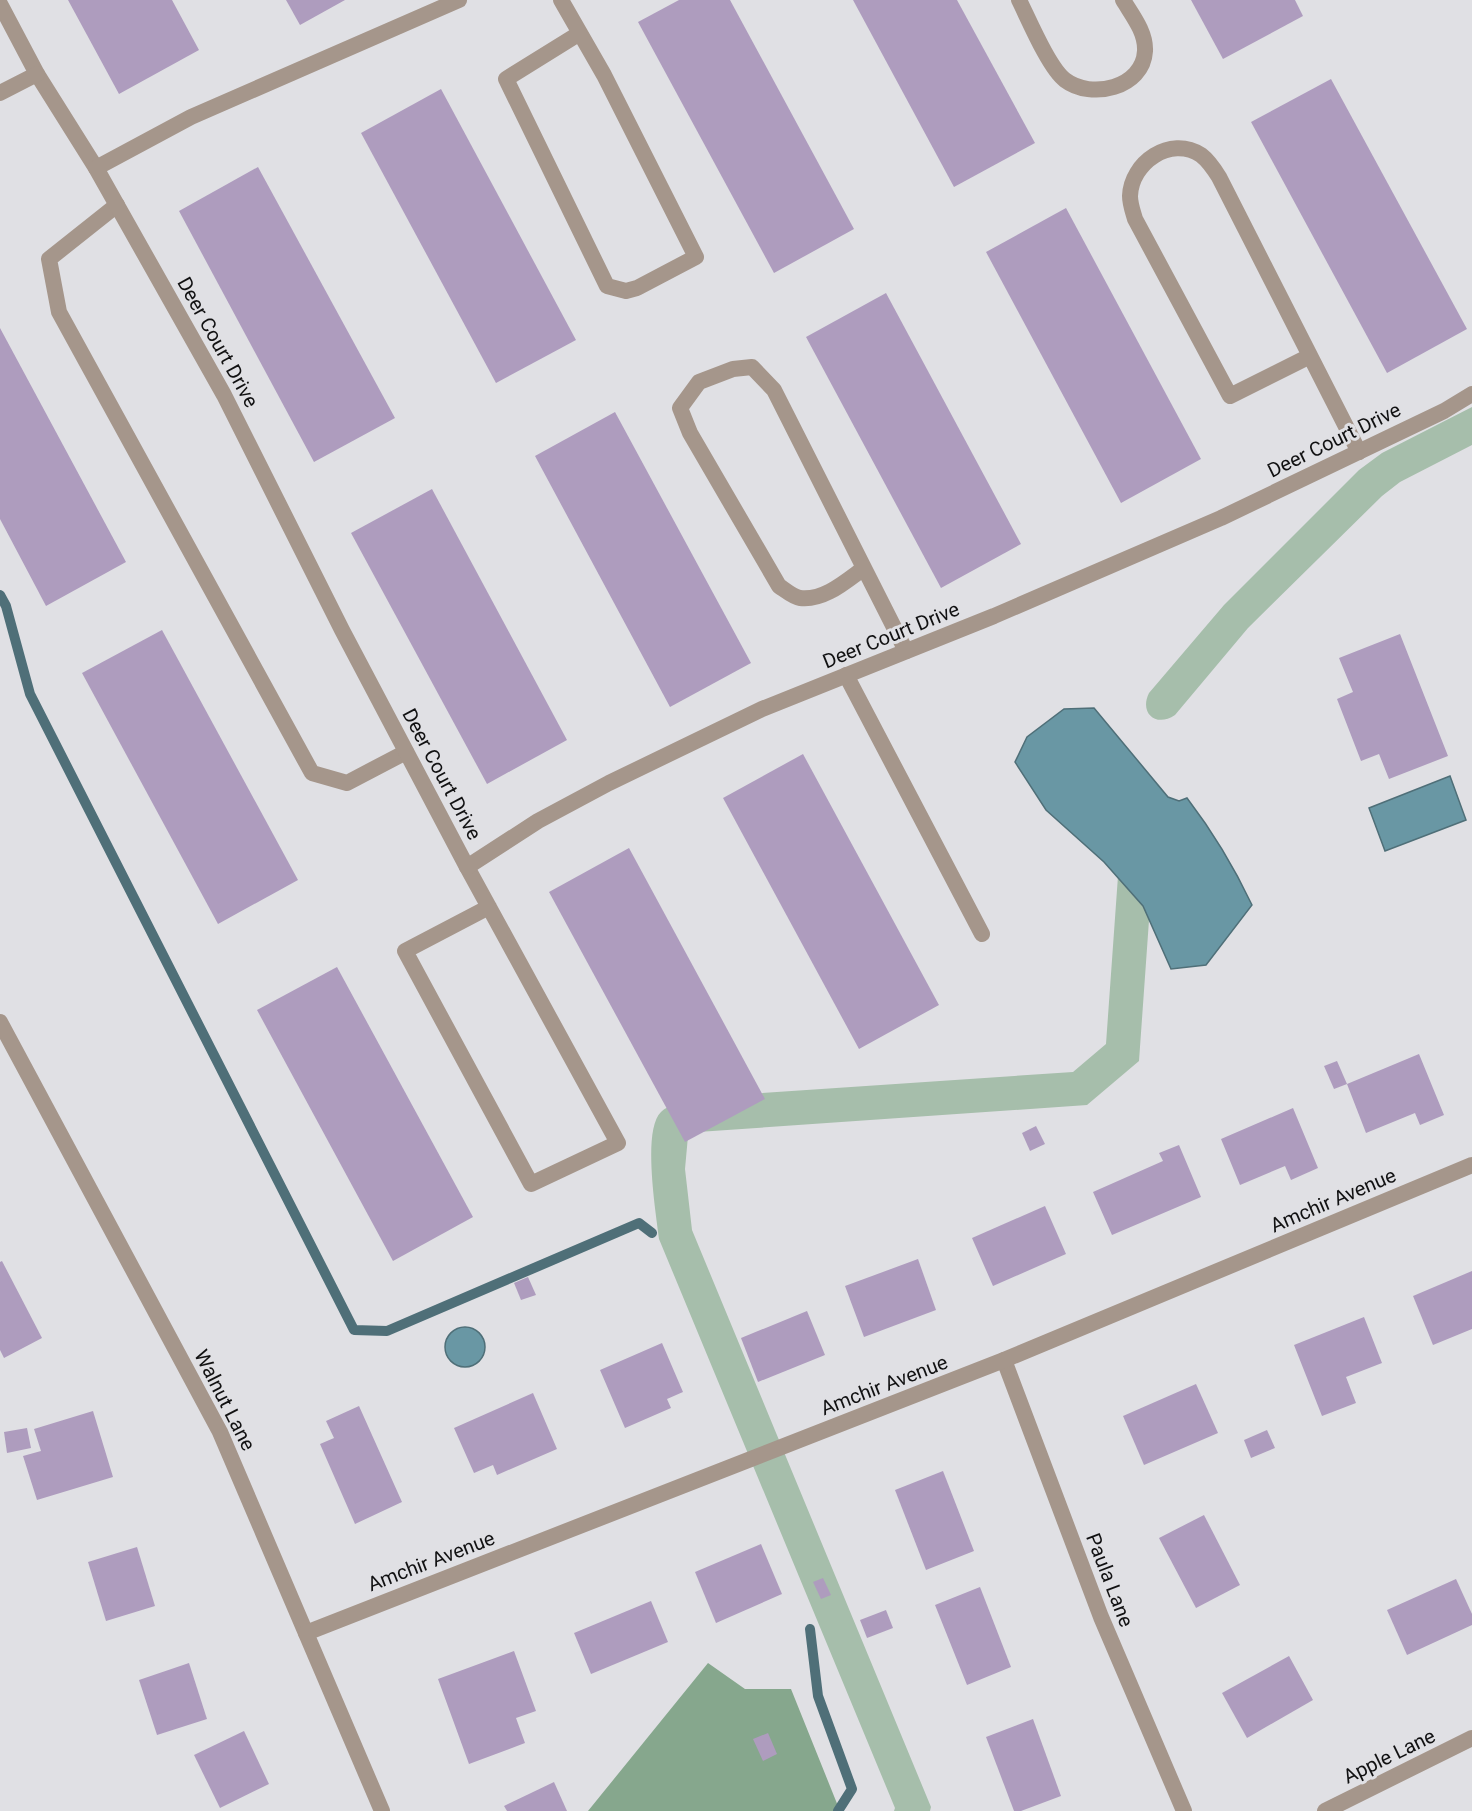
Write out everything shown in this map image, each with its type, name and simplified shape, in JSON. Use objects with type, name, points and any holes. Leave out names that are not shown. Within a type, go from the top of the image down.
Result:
[{"type":"street","points":[[96,168],[191,117],[459,0]]},
{"type":"street","points":[[561,0],[580,33],[604,75],[696,257],[637,288],[626,291],[607,286],[506,78],[580,33]]},
{"type":"street","points":[[1019,0],[1054,67],[1063,79],[1075,87],[1088,91],[1113,88],[1136,72],[1142,62],[1145,52],[1142,31],[1123,0]]},
{"type":"street","name":"Deer Court Drive","points":[[0,4],[37,74],[96,168],[224,395],[342,630],[467,867],[538,821],[609,783],[762,709],[994,616],[1221,518],[1444,411],[1472,394]]},
{"type":"street","points":[[0,93],[37,74]]},
{"type":"street","points":[[1310,356],[1230,396],[1135,219],[1130,198],[1132,183],[1137,171],[1150,157],[1176,149],[1200,154],[1211,165],[1310,356],[1359,452]]},
{"type":"street","points":[[117,205],[49,259],[59,312],[312,773],[347,783],[406,752]]},
{"type":"street","points":[[864,568],[838,587],[815,598],[798,598],[779,586],[690,433],[681,408],[699,382],[732,369],[752,368],[774,390],[906,651]]},
{"type":"street","points":[[846,675],[982,934]]},
{"type":"street","points":[[467,867],[489,907],[618,1143],[531,1184],[405,951],[489,907]]},
{"type":"street","name":"Walnut Lane","points":[[0,1022],[220,1432],[382,1811]]},
{"type":"street","name":"Amchir Avenue","points":[[306,1633],[1004,1360],[1472,1165]]},
{"type":"street","name":"Paula Lane","points":[[1004,1360],[1101,1617],[1184,1811]]},
{"type":"street","name":"Apple Lane","points":[[1325,1811],[1472,1738]]},
{"type":"green space","points":[[1472,407],[1472,445],[1400,482],[1382,496],[1248,628],[1175,715],[1162,720],[1151,716],[1146,707],[1149,693],[1224,605],[1359,470],[1382,453]]},
{"type":"green space","points":[[1120,848],[1154,850],[1139,1061],[1087,1105],[698,1132],[688,1136],[685,1169],[692,1230],[931,1807],[930,1811],[894,1811],[895,1808],[659,1239],[651,1153],[655,1122],[661,1112],[690,1098],[1073,1072],[1106,1044]]},
{"type":"green space","points":[[708,1663],[745,1689],[791,1689],[840,1811],[588,1811]]},
{"type":"water","points":[[1094,708],[1168,797],[1179,801],[1187,798],[1223,850],[1252,905],[1206,965],[1171,969],[1143,906],[1104,862],[1046,810],[1015,762],[1027,737],[1064,709]]},
{"type":"water","points":[[1450,776],[1466,820],[1385,851],[1369,808]]},
{"type":"water","points":[[465,1327],[473,1328],[479,1333],[484,1339],[484,1355],[479,1361],[473,1366],[465,1367],[457,1366],[451,1361],[446,1355],[445,1347],[446,1339],[451,1333],[457,1328]]},
{"type":"building","points":[[68,0],[172,0],[199,50],[119,94]]},
{"type":"building","points":[[286,0],[345,0],[300,25]]},
{"type":"building","points":[[679,0],[730,0],[854,229],[774,273],[638,22]]},
{"type":"building","points":[[853,0],[957,0],[1035,143],[954,187]]},
{"type":"building","points":[[1191,0],[1295,0],[1303,16],[1223,59]]},
{"type":"building","points":[[1331,79],[1467,329],[1387,373],[1251,122]]},
{"type":"building","points":[[441,89],[576,340],[496,383],[361,133]]},
{"type":"building","points":[[258,167],[395,418],[314,462],[179,211]]},
{"type":"building","points":[[1066,208],[1201,459],[1121,503],[986,252]]},
{"type":"building","points":[[886,293],[1021,544],[941,588],[806,337]]},
{"type":"building","points":[[0,328],[126,562],[46,606],[0,519]]},
{"type":"building","points":[[615,412],[751,663],[670,707],[535,456]]},
{"type":"building","points":[[432,489],[567,740],[487,784],[351,533]]},
{"type":"building","points":[[162,630],[298,880],[218,924],[82,673]]},
{"type":"building","points":[[1400,634],[1448,756],[1389,779],[1379,754],[1361,761],[1337,699],[1353,692],[1339,658]]},
{"type":"building","points":[[803,754],[939,1005],[859,1049],[723,798]]},
{"type":"building","points":[[629,848],[765,1099],[685,1142],[549,892]]},
{"type":"building","points":[[337,967],[473,1217],[393,1261],[257,1010]]},
{"type":"building","points":[[1419,1054],[1444,1115],[1420,1125],[1415,1113],[1366,1133],[1347,1084]]},
{"type":"building","points":[[1337,1061],[1347,1084],[1334,1089],[1324,1066]]},
{"type":"building","points":[[1293,1108],[1318,1168],[1291,1180],[1285,1166],[1240,1185],[1221,1139]]},
{"type":"building","points":[[1036,1126],[1045,1144],[1030,1151],[1022,1133]]},
{"type":"building","points":[[1179,1145],[1201,1197],[1112,1235],[1093,1192],[1163,1161],[1159,1153]]},
{"type":"building","points":[[1045,1206],[1066,1254],[993,1286],[972,1238]]},
{"type":"building","points":[[918,1259],[936,1310],[864,1337],[845,1286]]},
{"type":"building","points":[[2,1261],[42,1338],[4,1358],[0,1350],[0,1262]]},
{"type":"building","points":[[1472,1271],[1472,1329],[1433,1345],[1413,1296]]},
{"type":"building","points":[[528,1277],[536,1295],[521,1300],[514,1283]]},
{"type":"building","points":[[807,1311],[825,1355],[758,1382],[741,1338]]},
{"type":"building","points":[[1364,1317],[1382,1363],[1346,1377],[1356,1403],[1322,1416],[1294,1345]]},
{"type":"building","points":[[662,1343],[683,1392],[667,1399],[671,1408],[625,1428],[600,1370]]},
{"type":"building","points":[[1196,1384],[1218,1433],[1144,1465],[1123,1416]]},
{"type":"building","points":[[533,1393],[557,1449],[497,1475],[493,1465],[474,1473],[454,1428]]},
{"type":"building","points":[[359,1406],[402,1502],[355,1524],[320,1444],[334,1438],[326,1421]]},
{"type":"building","points":[[93,1411],[113,1477],[37,1500],[23,1456],[41,1451],[34,1429]]},
{"type":"building","points":[[27,1428],[31,1448],[7,1453],[4,1432]]},
{"type":"building","points":[[1267,1430],[1275,1448],[1251,1458],[1244,1440]]},
{"type":"building","points":[[943,1471],[974,1551],[926,1570],[895,1490]]},
{"type":"building","points":[[1204,1515],[1240,1585],[1196,1608],[1159,1538]]},
{"type":"building","points":[[761,1544],[782,1594],[716,1623],[695,1572]]},
{"type":"building","points":[[137,1547],[155,1606],[106,1621],[88,1562]]},
{"type":"building","points":[[823,1578],[831,1595],[821,1599],[813,1582]]},
{"type":"building","points":[[1456,1579],[1472,1614],[1472,1625],[1407,1655],[1387,1610]]},
{"type":"building","points":[[980,1587],[1011,1667],[967,1685],[935,1605]]},
{"type":"building","points":[[651,1601],[668,1642],[591,1674],[574,1633]]},
{"type":"building","points":[[886,1610],[893,1628],[867,1638],[860,1620]]},
{"type":"building","points":[[514,1651],[536,1711],[516,1718],[525,1743],[469,1764],[438,1679]]},
{"type":"building","points":[[1289,1656],[1313,1700],[1247,1738],[1222,1693]]},
{"type":"building","points":[[189,1663],[207,1719],[157,1735],[139,1680]]},
{"type":"building","points":[[1033,1719],[1061,1796],[1021,1811],[1014,1811],[986,1737]]},
{"type":"building","points":[[244,1731],[269,1784],[220,1808],[194,1755]]},
{"type":"building","points":[[768,1733],[777,1754],[763,1761],[753,1739]]},
{"type":"building","points":[[554,1782],[567,1811],[507,1811],[504,1806]]},
{"type":"waterway","points":[[0,595],[6,606],[30,694],[354,1330],[387,1331],[639,1223],[652,1233]]},
{"type":"waterway","points":[[810,1629],[818,1696],[852,1789],[838,1811]]}]
